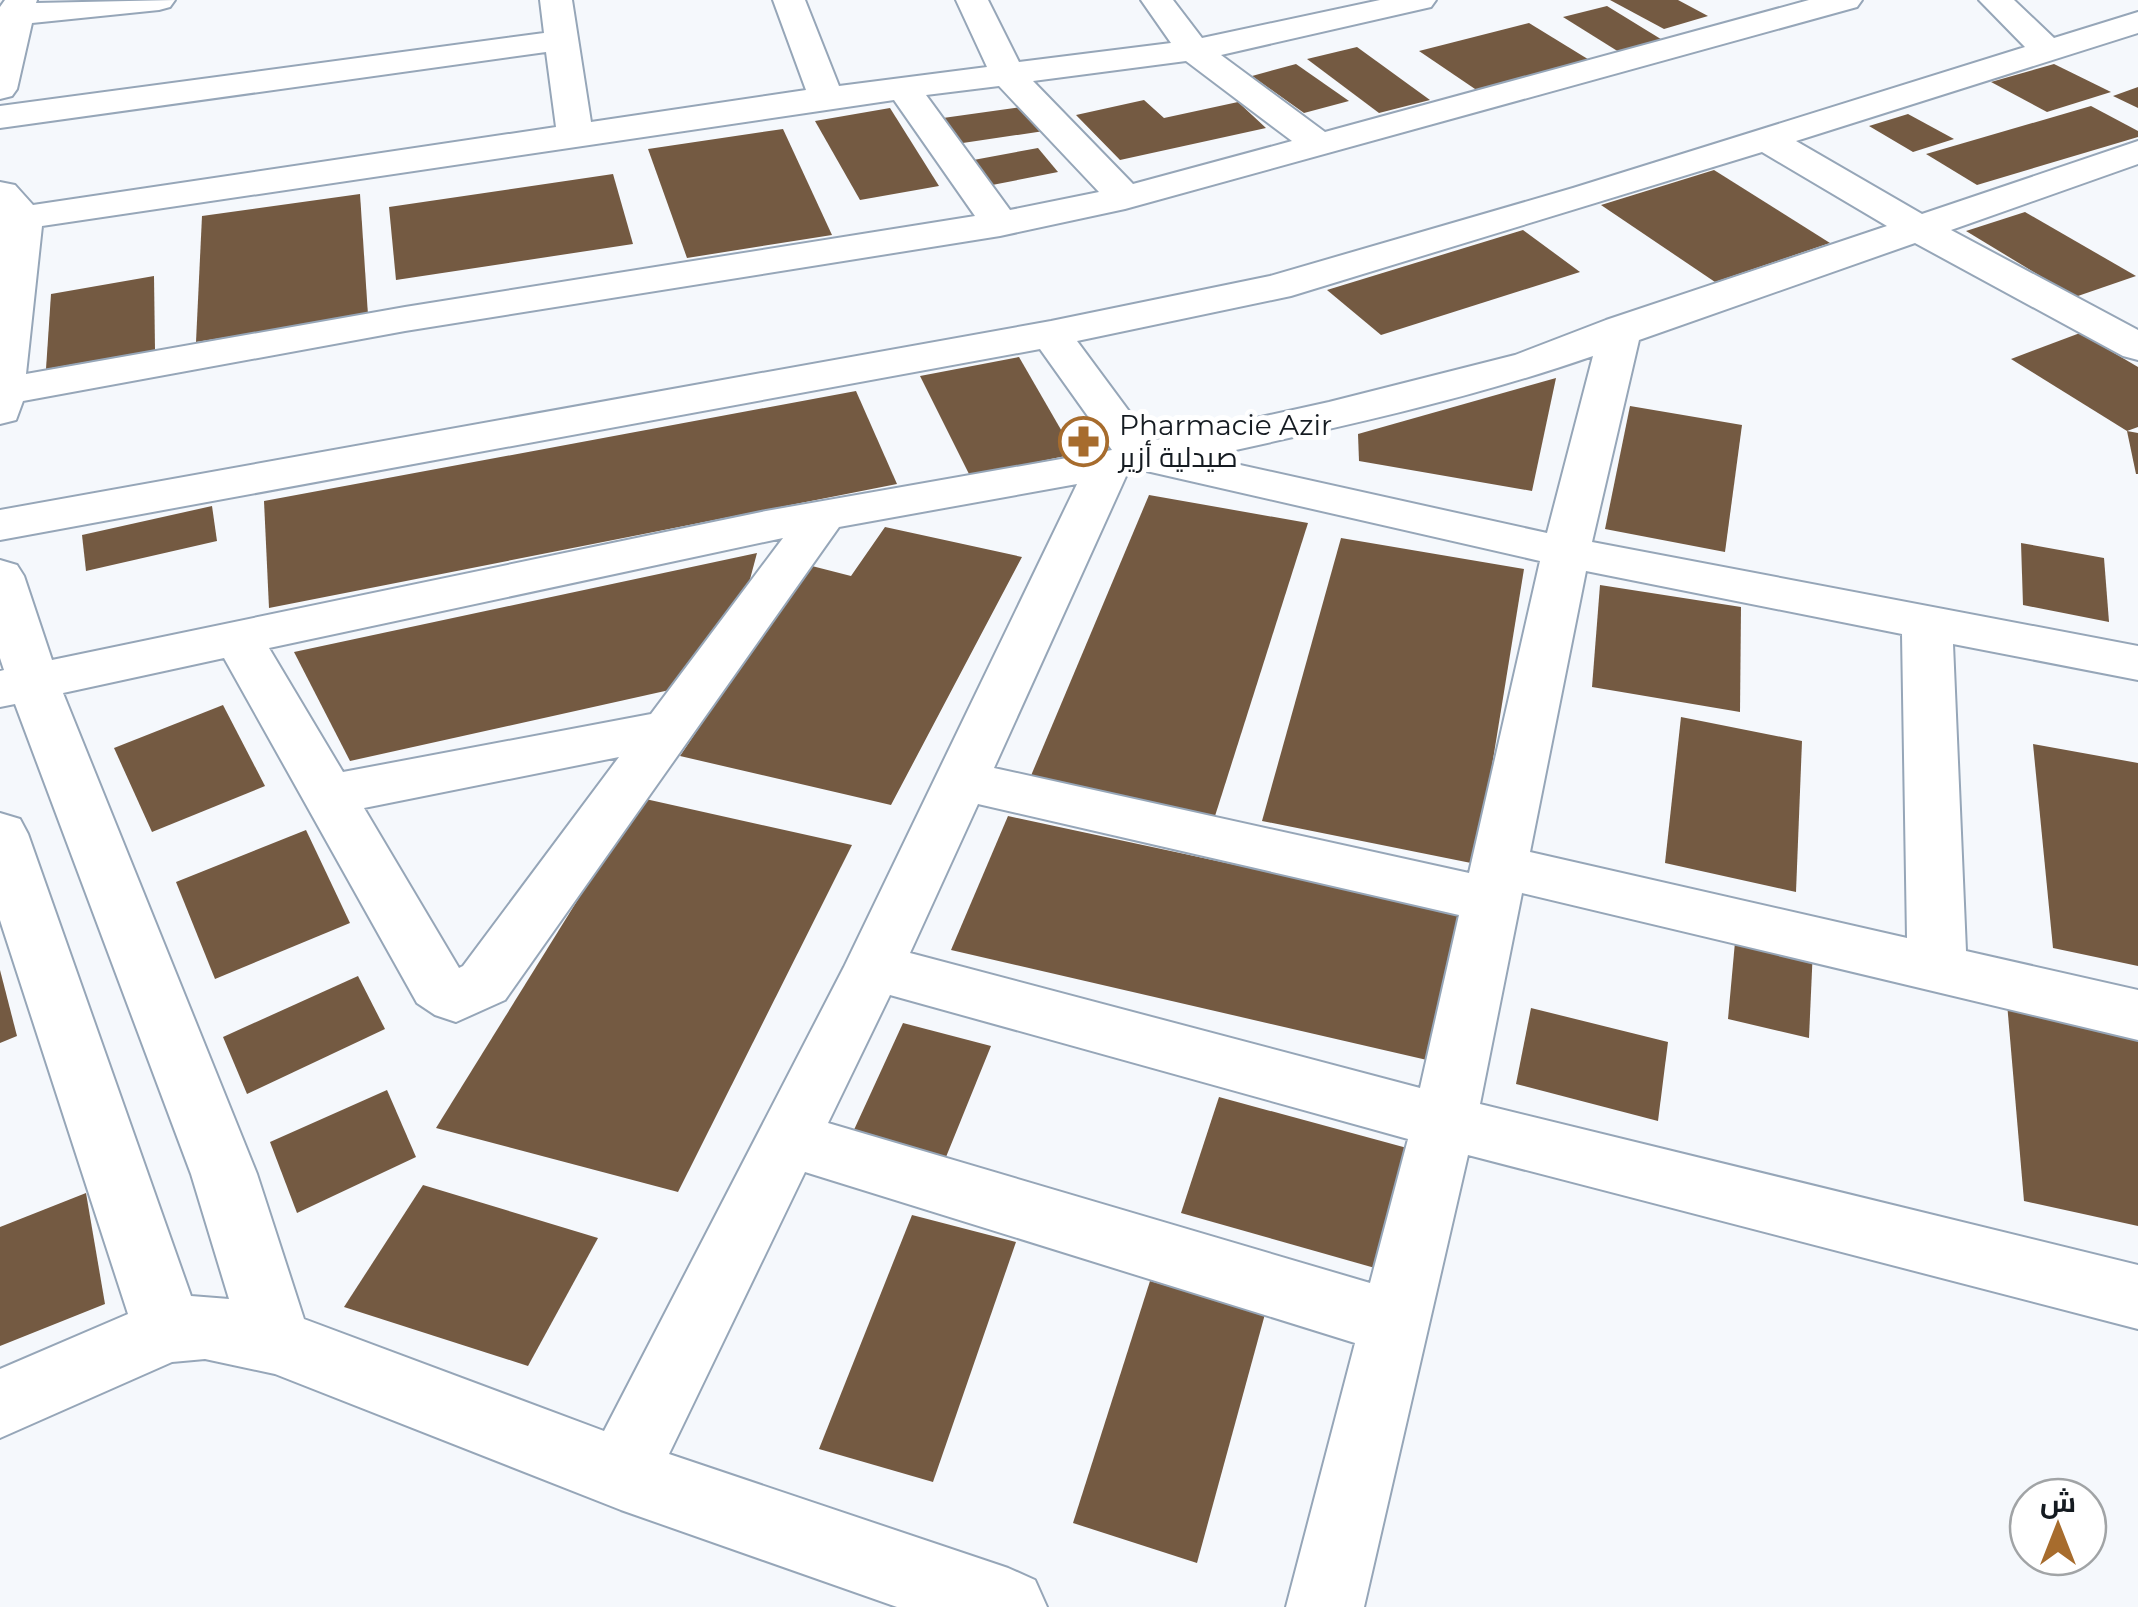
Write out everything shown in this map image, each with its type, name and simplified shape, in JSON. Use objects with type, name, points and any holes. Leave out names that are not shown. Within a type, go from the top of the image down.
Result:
[{"type":"street","points":[[0,88],[12,11],[159,0]]},
{"type":"street","points":[[556,0],[575,136]]},
{"type":"street","points":[[789,0],[826,98]]},
{"type":"street","points":[[972,0],[1008,75],[1125,198]]},
{"type":"street","points":[[1157,0],[1193,50],[1320,146]]},
{"type":"street","points":[[1420,0],[1375,5],[1282,34],[1193,50],[8,210],[1,398],[405,320],[1000,224],[1125,198],[1846,0]]},
{"type":"street","points":[[1703,0],[1750,27]]},
{"type":"street","points":[[1995,0],[2049,50]]},
{"type":"street","points":[[0,525],[1052,334],[1340,271],[2138,22]]},
{"type":"street","points":[[2098,35],[2138,54]]},
{"type":"street","points":[[0,117],[564,40]]},
{"type":"street","points":[[903,88],[1000,224]]},
{"type":"street","points":[[1766,139],[1917,228],[2138,348]]},
{"type":"street","points":[[15,686],[824,515],[1124,460],[1332,415],[1530,364],[1621,329],[2133,158]]},
{"type":"street","points":[[1325,1607],[1444,1122],[1566,552],[1621,329]]},
{"type":"street","points":[[1052,334],[1124,460],[1566,552],[2138,663]]},
{"type":"street","points":[[621,1474],[874,967],[961,780],[1124,460]]},
{"type":"street","points":[[238,638],[438,986],[456,998],[484,983],[824,515]]},
{"type":"street","points":[[0,576],[15,686],[104,878],[225,1178],[276,1340]]},
{"type":"street","points":[[1926,622],[1937,968]]},
{"type":"street","points":[[328,795],[668,730]]},
{"type":"street","points":[[961,780],[1937,968],[2138,1014]]},
{"type":"street","points":[[0,834],[18,941],[168,1330]]},
{"type":"street","points":[[874,967],[1444,1122],[2138,1298]]},
{"type":"street","points":[[788,1138],[1395,1322]]},
{"type":"street","points":[[0,1404],[168,1330],[205,1327],[276,1340],[621,1474],[1008,1607]]},
{"type":"building","points":[[1610,0],[1678,0],[1708,16],[1664,29]]},
{"type":"building","points":[[1607,6],[1664,41],[1619,52],[1563,17]]},
{"type":"building","points":[[1529,23],[1591,61],[1478,91],[1419,51]]},
{"type":"building","points":[[1357,47],[1430,100],[1379,113],[1307,59]]},
{"type":"building","points":[[1296,64],[1349,101],[1304,113],[1252,76]]},
{"type":"building","points":[[2054,64],[2111,92],[2047,112],[1991,82]]},
{"type":"building","points":[[2138,87],[2138,108],[2113,96]]},
{"type":"building","points":[[1144,100],[1164,118],[1238,102],[1266,128],[1120,160],[1076,115]]},
{"type":"building","points":[[1029,106],[1044,131],[956,144],[943,118]]},
{"type":"building","points":[[2091,106],[2138,131],[2138,137],[1977,185],[1926,154]]},
{"type":"building","points":[[890,108],[939,186],[860,200],[815,121]]},
{"type":"building","points":[[1908,114],[1954,139],[1913,152],[1869,126]]},
{"type":"building","points":[[783,129],[832,235],[687,258],[648,149]]},
{"type":"building","points":[[1038,148],[1058,172],[987,186],[968,161]]},
{"type":"building","points":[[1714,170],[1830,243],[1715,282],[1601,205]]},
{"type":"building","points":[[613,174],[633,244],[396,280],[389,207]]},
{"type":"building","points":[[360,194],[368,315],[196,342],[202,216]]},
{"type":"building","points":[[2025,212],[2136,276],[2075,297],[1966,231]]},
{"type":"building","points":[[1523,230],[1580,272],[1381,335],[1327,290]]},
{"type":"building","points":[[154,276],[155,350],[46,369],[51,294]]},
{"type":"building","points":[[2080,333],[2138,367],[2138,427],[2127,431],[2011,359]]},
{"type":"building","points":[[1019,357],[1075,454],[970,476],[920,376]]},
{"type":"building","points":[[1556,378],[1532,491],[1359,461],[1358,434]]},
{"type":"building","points":[[856,391],[897,484],[269,608],[264,501]]},
{"type":"building","points":[[1630,406],[1742,425],[1725,552],[1605,529]]},
{"type":"building","points":[[2127,431],[2138,433],[2138,474],[2136,474]]},
{"type":"building","points":[[1149,495],[1308,523],[1215,816],[1030,778]]},
{"type":"building","points":[[212,506],[217,541],[86,571],[82,535]]},
{"type":"building","points":[[885,527],[1022,557],[891,805],[680,756],[808,565],[851,576]]},
{"type":"building","points":[[1341,538],[1524,569],[1476,864],[1262,821]]},
{"type":"building","points":[[2021,543],[2104,558],[2109,622],[2023,605]]},
{"type":"building","points":[[757,553],[749,583],[674,689],[350,761],[294,652]]},
{"type":"building","points":[[1600,585],[1741,607],[1740,712],[1592,687]]},
{"type":"building","points":[[223,705],[265,786],[152,832],[114,748]]},
{"type":"building","points":[[1681,717],[1802,741],[1796,892],[1665,863]]},
{"type":"building","points":[[2033,744],[2138,763],[2138,966],[2053,948]]},
{"type":"building","points":[[641,798],[852,845],[678,1192],[436,1128]]},
{"type":"building","points":[[1008,816],[1468,915],[1440,1063],[951,950]]},
{"type":"building","points":[[306,830],[350,923],[215,979],[176,882]]},
{"type":"building","points":[[1736,931],[1813,948],[1809,1038],[1728,1019]]},
{"type":"building","points":[[0,970],[17,1036],[0,1043]]},
{"type":"building","points":[[358,976],[385,1029],[247,1094],[223,1037]]},
{"type":"building","points":[[2007,1003],[2138,1029],[2138,1226],[2024,1201]]},
{"type":"building","points":[[1531,1008],[1668,1042],[1658,1121],[1516,1084]]},
{"type":"building","points":[[903,1023],[991,1046],[946,1157],[853,1132]]},
{"type":"building","points":[[387,1090],[416,1157],[297,1213],[270,1142]]},
{"type":"building","points":[[1219,1097],[1418,1151],[1389,1272],[1181,1213]]},
{"type":"building","points":[[423,1185],[598,1238],[528,1366],[344,1307]]},
{"type":"building","points":[[86,1193],[105,1304],[0,1346],[0,1227]]},
{"type":"building","points":[[912,1215],[1016,1242],[933,1482],[819,1449]]},
{"type":"building","points":[[1150,1281],[1265,1314],[1197,1563],[1073,1523]]},
{"type":"place","name":"Pharmacie Azir صيدلية أزير","points":[[1084,441]]}]
